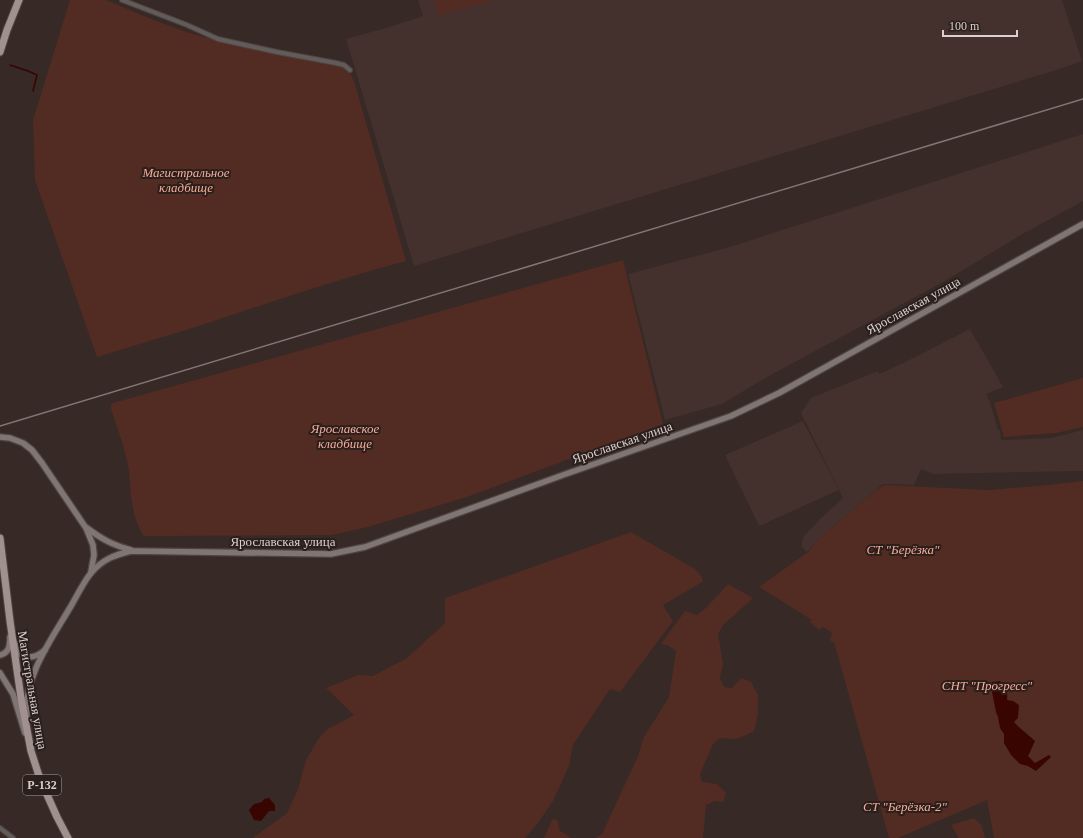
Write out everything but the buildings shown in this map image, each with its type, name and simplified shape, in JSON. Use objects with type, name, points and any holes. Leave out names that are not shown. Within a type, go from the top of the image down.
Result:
[{"type":"highway","points":[[0,52],[19,0]]},
{"type":"highway","name":"Магистральная улица","points":[[0,538],[21,698],[31,751],[40,779],[68,838]]},
{"type":"main road","name":"Ярославская улица","points":[[131,550],[331,554],[365,547],[563,474],[731,416],[779,393],[1083,224]]},
{"type":"main road","points":[[0,437],[10,438],[23,443],[32,450],[86,528],[93,545],[94,555],[91,572]]},
{"type":"main road","points":[[86,528],[102,539],[117,546],[131,550]]},
{"type":"main road","points":[[31,751],[26,710],[28,691],[34,673],[46,648],[91,572],[105,560],[114,555],[131,550]]},
{"type":"main road","points":[[10,621],[16,647],[19,653],[23,656],[35,656],[46,648]]},
{"type":"main road","points":[[0,656],[8,651],[10,642],[10,621]]},
{"type":"main road","points":[[0,672],[12,694],[31,751]]},
{"type":"street","points":[[122,0],[187,25],[218,39],[336,63],[350,70]]},
{"type":"street","points":[[0,828],[13,838]]},
{"type":"shaded area","points":[[418,0],[1062,0],[1082,61],[414,266],[346,39],[423,16]]},
{"type":"shaded area","points":[[1083,134],[1083,201],[1021,235],[945,281],[769,376],[722,404],[665,420],[628,274],[723,249]]},
{"type":"shaded area","points":[[970,329],[1003,387],[986,394],[990,402],[998,430],[1000,430],[1001,440],[1051,438],[1083,430],[1083,471],[933,474],[921,469],[914,485],[883,484],[820,538],[807,552],[801,546],[804,536],[843,498],[801,413],[811,398],[878,371],[879,374]]},
{"type":"shaded area","points":[[803,421],[839,490],[759,526],[725,455]]},
{"type":"shaded area","points":[[1000,681],[1006,690],[1007,700],[1013,701],[1019,705],[1018,718],[1014,722],[1035,741],[1028,756],[1035,763],[1049,755],[1051,757],[1036,771],[1028,766],[1020,764],[1011,755],[1004,743],[1004,734],[1000,728],[991,687],[992,682]]},
{"type":"shaded area","points":[[269,798],[275,805],[275,811],[269,811],[261,821],[254,820],[249,810],[254,804]]},
{"type":"green space","name":"Магистральное кладбище","points":[[70,0],[106,0],[186,32],[211,39],[345,68],[350,73],[354,81],[406,261],[327,284],[196,327],[97,357],[35,180],[33,120]]},
{"type":"green space","points":[[434,0],[495,0],[439,15]]},
{"type":"green space","name":"Ярославское кладбище","points":[[623,260],[663,424],[467,497],[368,527],[332,535],[144,536],[139,528],[133,510],[128,465],[111,409],[111,405],[113,403]]},
{"type":"green space","points":[[1083,378],[1083,427],[1056,433],[1004,437],[994,403]]},
{"type":"green space","points":[[1083,481],[1083,838],[994,838],[987,800],[898,838],[889,838],[834,642],[831,642],[831,632],[823,627],[819,630],[810,622],[812,620],[759,587],[808,552],[820,538],[884,485],[989,490]]},
{"type":"green space","points":[[631,532],[695,569],[701,575],[703,581],[663,605],[673,621],[620,692],[610,689],[573,745],[569,766],[553,801],[538,823],[525,838],[253,838],[287,813],[298,789],[306,760],[317,741],[326,730],[354,715],[326,688],[359,675],[373,676],[407,658],[445,623],[445,598]]},
{"type":"green space","points":[[728,584],[753,598],[723,625],[718,634],[723,664],[720,678],[724,687],[732,688],[741,678],[751,682],[758,695],[758,714],[754,731],[738,738],[720,738],[713,744],[700,774],[702,782],[717,784],[726,793],[723,802],[715,801],[706,805],[703,838],[596,838],[602,834],[638,756],[644,737],[669,697],[676,651],[669,646],[661,644],[685,611],[697,615],[707,607]]},
{"type":"green space","points":[[553,818],[558,821],[559,830],[571,838],[544,838]]},
{"type":"green space","points":[[974,818],[982,826],[985,838],[959,838],[951,825]]},
{"type":"waterway","points":[[10,65],[37,75],[33,91]]},
{"type":"railway","points":[[0,426],[1083,99]]},
{"type":"park label","name":"СТ \"Берёзка\"","points":[[903,549]]},
{"type":"park label","name":"СНТ \"Прогресс\"","points":[[987,685]]},
{"type":"park label","name":"СТ \"Берёзка-2\"","points":[[905,806]]}]
